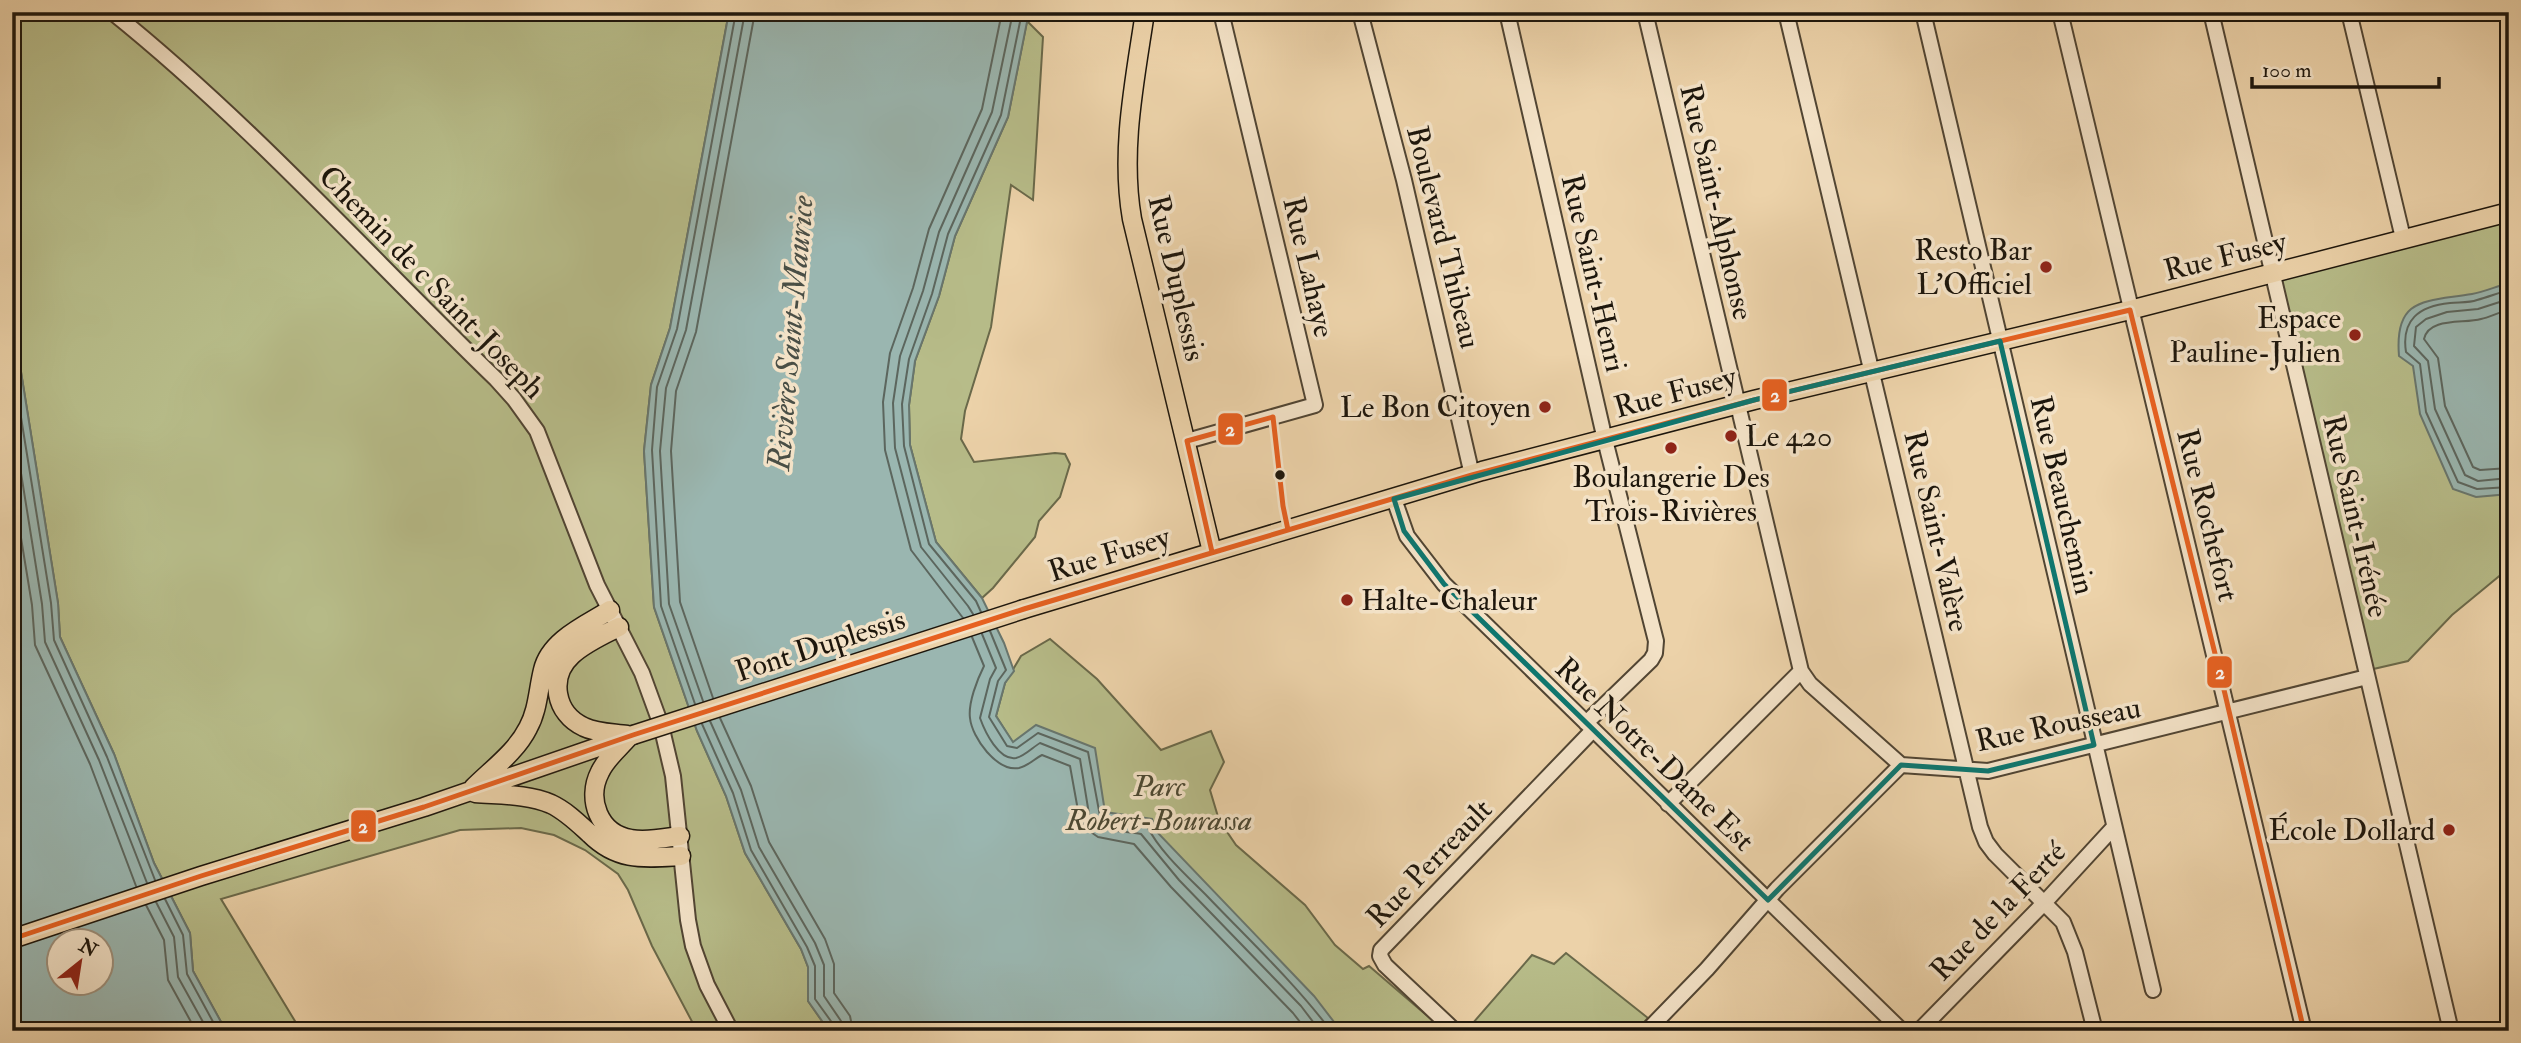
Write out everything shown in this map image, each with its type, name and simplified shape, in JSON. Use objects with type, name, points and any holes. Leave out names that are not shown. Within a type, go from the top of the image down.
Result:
[{"type":"main road","name":"Rue Duplessis","points":[[1145,12],[1128,141],[1128,187],[1132,219],[1188,441],[1212,552]]},
{"type":"main road","name":"Rue Fusey","points":[[1024,609],[1472,475],[1737,404],[2130,310],[2509,212]]},
{"type":"main road","name":"Pont Duplessis","points":[[12,939],[201,876],[358,829],[632,735],[1024,609]]},
{"type":"main road","points":[[468,792],[508,754],[527,730],[536,706],[543,669],[550,653],[571,634],[610,610]]},
{"type":"main road","points":[[619,626],[570,656],[560,672],[557,693],[564,711],[578,724],[589,730],[632,735]]},
{"type":"main road","points":[[632,735],[607,761],[598,775],[594,794],[599,817],[612,832],[624,838],[645,840],[680,836]]},
{"type":"main road","points":[[468,792],[550,803],[616,853],[643,858],[681,856]]},
{"type":"street","name":"Chemin de c Saint-Joseph","points":[[112,12],[166,55],[299,182],[514,399],[537,431],[597,585],[640,666],[661,725],[673,775],[693,946],[706,985],[731,1031]]},
{"type":"street","name":"Rue Lahaye","points":[[1188,441],[1315,405],[1222,12]]},
{"type":"street","name":"Boulevard Thibeau","points":[[1360,12],[1404,180],[1472,475]]},
{"type":"street","name":"Rue Saint-Henri","points":[[1507,12],[1656,649],[1651,660],[1589,727]]},
{"type":"street","name":"Rue Saint-Alphonse","points":[[1645,12],[1801,671]]},
{"type":"street","name":"Rue Saint-Valère","points":[[1786,12],[1978,819],[1986,842],[2063,922],[2071,939],[2095,1031]]},
{"type":"street","name":"Rue Beauchemin","points":[[1923,12],[2152,990]]},
{"type":"street","name":"Rue Rochefort","points":[[2060,12],[2304,1031]]},
{"type":"street","name":"Rue Saint-Irénée","points":[[2211,12],[2451,1031]]},
{"type":"street","points":[[2348,12],[2403,238]]},
{"type":"street","name":"Rue Notre-Dame Est","points":[[1394,499],[1407,536],[1435,574],[1902,1031]]},
{"type":"street","points":[[1647,1031],[1768,900],[1901,765],[1810,684],[1801,671],[1668,804]]},
{"type":"street","name":"Rue Rousseau","points":[[1901,765],[1988,771],[2367,677]]},
{"type":"street","name":"Rue Perreault","points":[[1455,1031],[1385,965],[1380,956],[1381,950],[1589,727]]},
{"type":"street","name":"Rue de la Ferté","points":[[1919,1031],[2114,827]]},
{"type":"highlighted area","points":[[2000,341],[2094,745],[1988,771],[1901,765],[1768,900],[1444,584],[1404,531],[1394,499],[1754,400]]},
{"type":"green space","points":[[12,12],[729,12],[670,328],[651,385],[644,451],[654,607],[697,731],[726,796],[745,853],[801,949],[808,967],[808,1001],[829,1031],[697,1031],[618,874],[585,850],[554,835],[521,828],[460,830],[221,899],[301,1031],[226,1031],[193,971],[190,933],[154,863],[114,754],[60,637],[58,603],[21,372],[18,273],[12,247]]},
{"type":"green space","points":[[1027,21],[1043,37],[1033,200],[1011,185],[991,327],[965,411],[961,439],[974,462],[1055,453],[1065,454],[1070,464],[1060,497],[1039,521],[1035,537],[982,598],[936,542],[910,445],[909,405],[915,361],[939,296],[955,236],[1008,117]]},
{"type":"green space","points":[[2509,218],[2509,568],[2452,615],[2408,661],[2369,670],[2276,281]]},
{"type":"green space","name":"Parc Robert-Bourassa","points":[[1050,639],[1097,679],[1161,750],[1211,731],[1224,762],[1210,790],[1219,820],[1236,845],[1305,905],[1335,945],[1363,969],[1369,966],[1445,1031],[1332,1031],[1013,743],[996,716],[1005,683],[1021,656]]},
{"type":"green space","points":[[1566,953],[1648,1018],[1636,1031],[1466,1031],[1532,955],[1554,964]]},
{"type":"water","name":"Rivière Saint-Maurice","points":[[729,12],[1029,12],[1008,117],[955,236],[939,296],[915,361],[909,405],[910,445],[936,542],[982,598],[1004,643],[1014,671],[1005,683],[996,716],[1013,742],[1036,725],[1095,748],[1105,812],[1152,819],[1157,832],[1314,996],[1341,1031],[829,1031],[808,1001],[808,967],[801,949],[745,853],[726,796],[697,731],[654,607],[644,451],[651,385],[670,328]]},
{"type":"water","points":[[12,247],[18,273],[21,372],[58,603],[60,637],[114,754],[154,863],[190,933],[193,971],[226,1031],[12,1031]]},
{"type":"water","points":[[2509,283],[2509,494],[2476,497],[2453,489],[2420,414],[2413,366],[2399,356],[2399,336],[2402,322],[2416,306],[2427,301],[2477,293]]},
{"type":"transit line","name":"2","points":[[12,939],[201,876],[424,807],[633,735],[1024,609],[1472,475],[1754,400],[2130,310],[2225,694],[2304,1031]]},
{"type":"transit line","name":"2","points":[[1212,552],[1187,441],[1273,417],[1288,530]]},
{"type":"place","name":"Resto Bar L'Officiel","points":[[2046,267]]},
{"type":"place","name":"Espace Pauline-Julien","points":[[2355,335]]},
{"type":"place","name":"Le Bon Citoyen","points":[[1545,407]]},
{"type":"place","name":"Le 420","points":[[1731,436]]},
{"type":"place","name":"Boulangerie Des Trois-Rivières","points":[[1671,448]]},
{"type":"place","name":"Halte-Chaleur","points":[[1347,600]]},
{"type":"place","name":"École Dollard","points":[[2449,830]]}]
